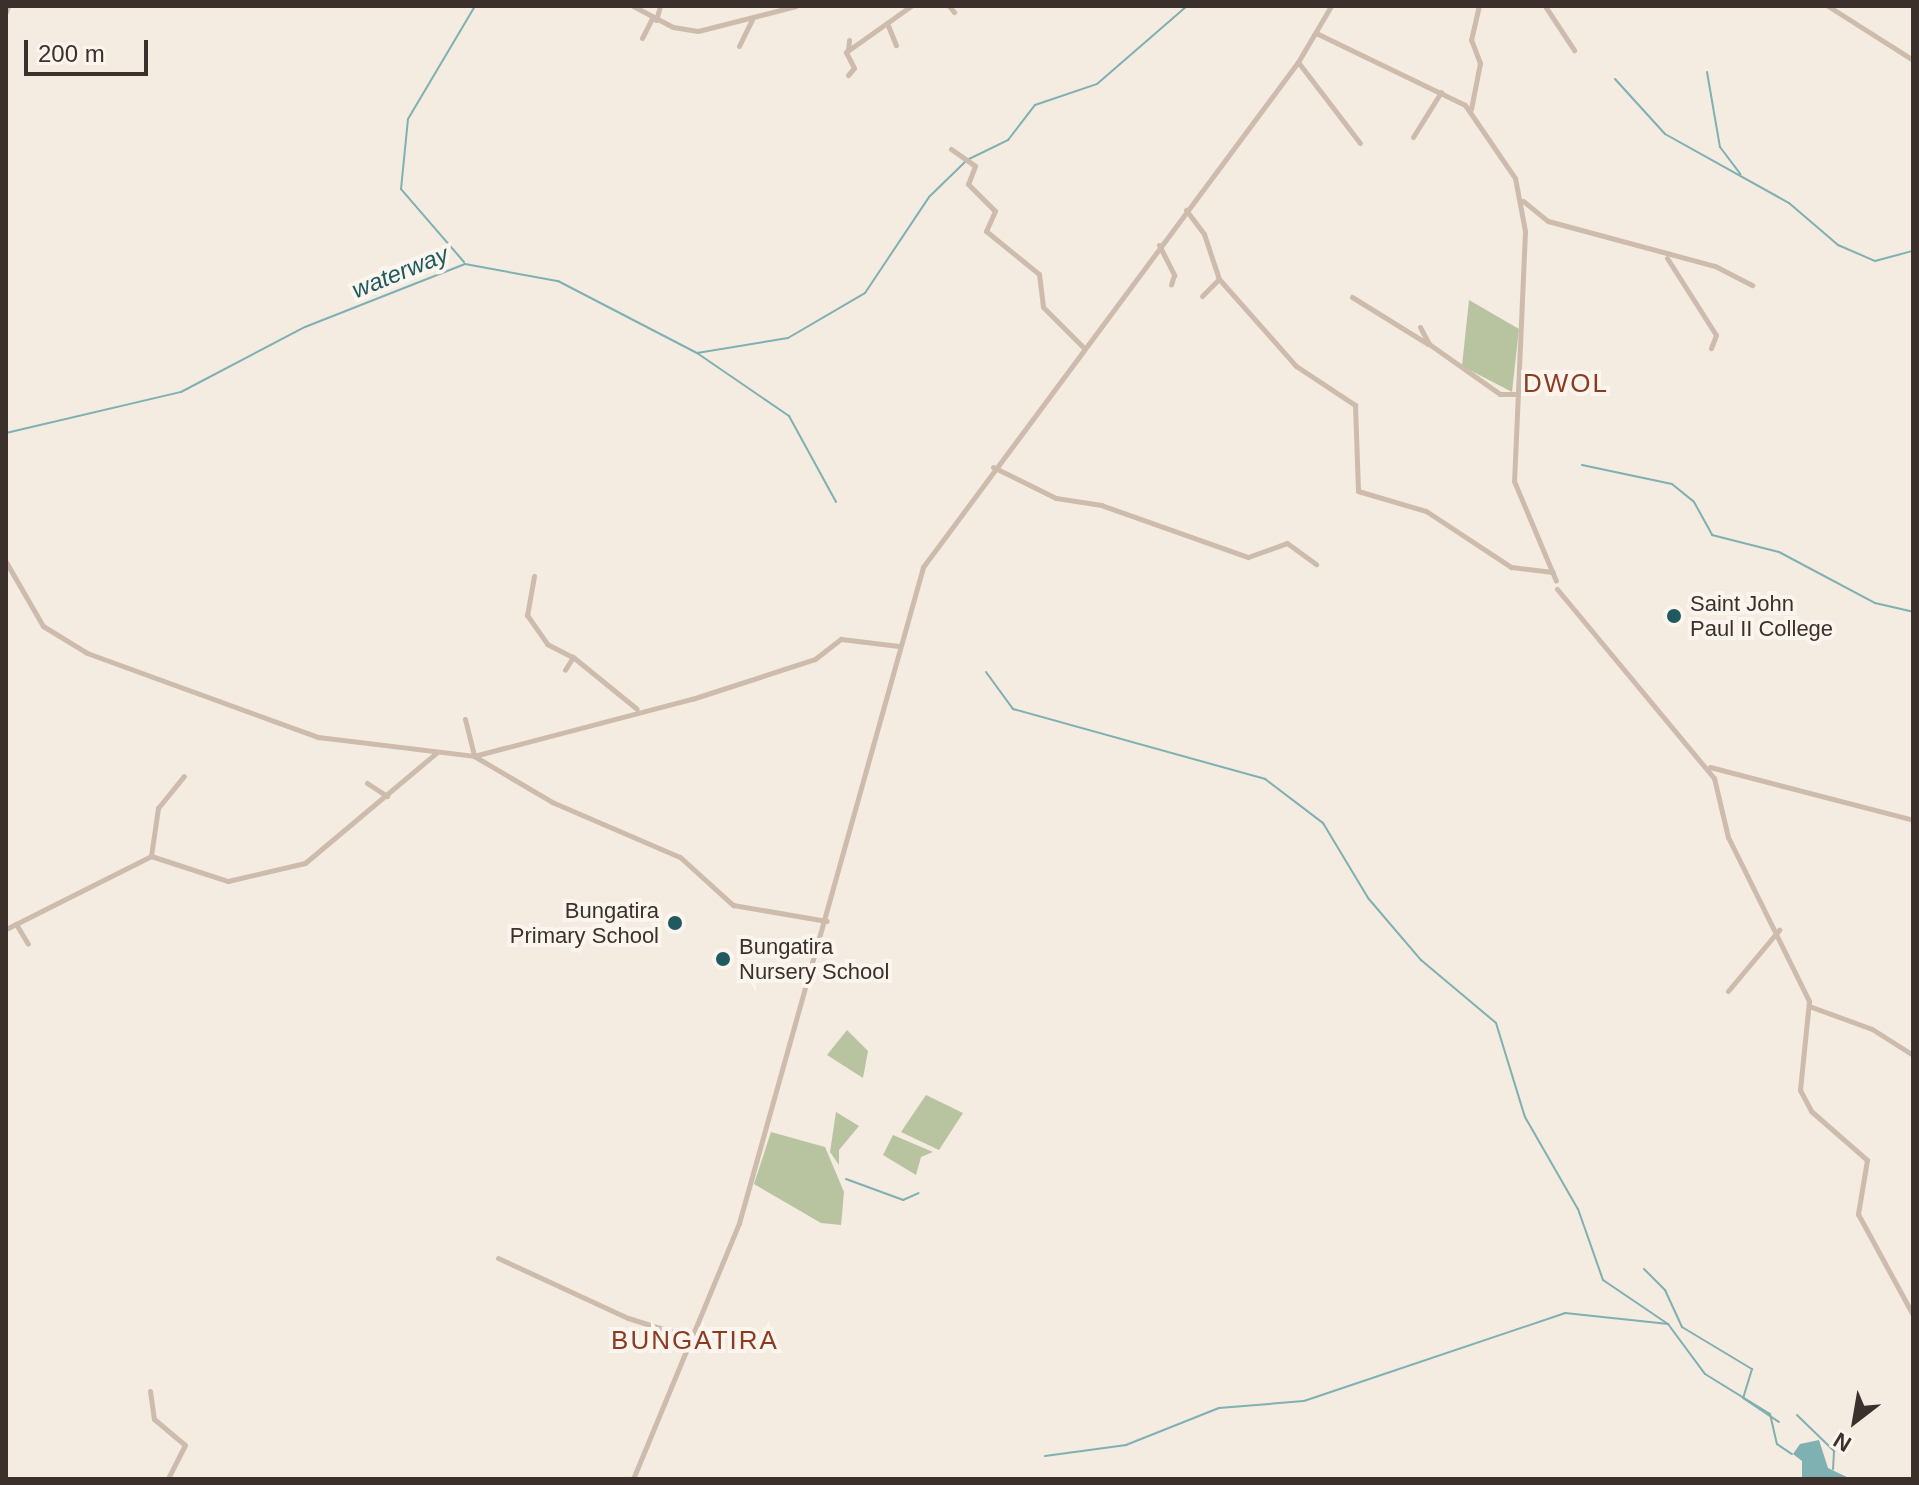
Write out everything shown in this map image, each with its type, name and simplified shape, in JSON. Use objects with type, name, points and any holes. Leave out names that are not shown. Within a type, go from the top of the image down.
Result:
[{"type":"street","points":[[6,12],[8,6]]},
{"type":"street","points":[[633,6],[654,19],[698,31],[781,14],[796,6]]},
{"type":"street","points":[[642,38],[660,6]]},
{"type":"street","points":[[775,6],[781,14]]},
{"type":"street","points":[[848,50],[911,6]]},
{"type":"street","points":[[949,6],[954,12]]},
{"type":"street","points":[[633,1479],[695,1339],[739,1223],[827,921],[899,646],[923,567],[993,467],[1298,62],[1331,6]]},
{"type":"street","points":[[1471,109],[1480,63],[1471,40],[1479,6]]},
{"type":"street","points":[[1545,6],[1574,50]]},
{"type":"street","points":[[1828,6],[1913,60]]},
{"type":"street","points":[[739,46],[752,19]]},
{"type":"street","points":[[887,23],[896,45]]},
{"type":"street","points":[[1316,33],[1471,109],[1505,159],[1522,200],[1514,481],[1556,581]]},
{"type":"street","points":[[848,75],[854,68],[848,50],[849,40]]},
{"type":"street","points":[[1298,62],[1360,143]]},
{"type":"street","points":[[1413,137],[1441,92]]},
{"type":"street","points":[[951,149],[975,166],[968,184],[995,211],[986,231],[1039,274],[1043,307],[1083,347]]},
{"type":"street","points":[[1522,200],[1548,221],[1667,257],[1713,265],[1752,285]]},
{"type":"street","points":[[1186,210],[1204,234],[1219,279],[1296,366],[1355,405],[1358,491],[1426,511],[1511,567],[1553,572]]},
{"type":"street","points":[[1159,245],[1174,275],[1171,285]]},
{"type":"street","points":[[1667,257],[1716,335],[1711,348]]},
{"type":"street","points":[[1202,296],[1219,279]]},
{"type":"street","points":[[1352,297],[1429,344],[1500,394],[1518,394]]},
{"type":"street","points":[[1420,327],[1429,344]]},
{"type":"street","points":[[993,467],[1056,498],[1101,505],[1248,557],[1287,543],[1316,564]]},
{"type":"street","points":[[6,562],[43,626],[87,653],[318,737],[436,753],[474,756],[638,710],[815,659],[841,639],[899,646]]},
{"type":"street","points":[[534,576],[527,615],[547,644],[573,657],[638,710]]},
{"type":"street","points":[[1557,589],[1708,766],[1728,837],[1779,930],[1809,1006],[1800,1090],[1811,1111],[1867,1160],[1858,1214],[1913,1315]]},
{"type":"street","points":[[565,670],[573,657]]},
{"type":"street","points":[[465,719],[474,756],[552,802],[680,857],[733,905],[827,921]]},
{"type":"street","points":[[6,929],[151,856],[202,876],[255,879],[305,863],[436,753]]},
{"type":"street","points":[[1708,766],[1913,820]]},
{"type":"street","points":[[151,856],[158,808],[184,776]]},
{"type":"street","points":[[367,783],[387,796]]},
{"type":"street","points":[[16,924],[28,944]]},
{"type":"street","points":[[1728,991],[1779,930]]},
{"type":"street","points":[[1809,1006],[1872,1029],[1913,1055]]},
{"type":"street","points":[[498,1258],[628,1318],[695,1339]]},
{"type":"street","points":[[150,1391],[154,1419],[185,1445],[168,1479]]},
{"type":"green space","points":[[1469,300],[1519,329],[1512,392],[1462,366]]},
{"type":"green space","points":[[847,1030],[868,1051],[863,1078],[827,1055]]},
{"type":"green space","points":[[926,1095],[963,1113],[939,1150],[901,1132]]},
{"type":"green space","points":[[836,1112],[859,1126],[839,1150],[839,1165],[830,1152]]},
{"type":"green space","points":[[771,1132],[825,1147],[844,1192],[841,1225],[821,1223],[754,1184]]},
{"type":"green space","points":[[893,1135],[933,1152],[921,1157],[916,1175],[883,1155]]},
{"type":"water","points":[[1819,1440],[1828,1468],[1851,1479],[1802,1479],[1802,1461],[1793,1454],[1800,1444]]},
{"type":"waterway","points":[[464,262],[401,189],[408,119],[475,6]]},
{"type":"waterway","points":[[697,353],[788,338],[865,293],[929,197],[967,160],[1008,140],[1035,105],[1097,84],[1187,6]]},
{"type":"waterway","points":[[1707,72],[1720,147],[1740,174]]},
{"type":"waterway","points":[[1615,79],[1665,134],[1789,203],[1838,245],[1875,261],[1913,251]]},
{"type":"waterway","name":"waterway","points":[[6,433],[181,392],[305,327],[465,264],[558,281],[697,353],[789,416],[836,502]]},
{"type":"waterway","points":[[1582,465],[1672,484],[1694,502],[1712,535],[1779,552],[1875,603],[1913,612]]},
{"type":"waterway","points":[[986,672],[1013,709],[1265,779],[1323,823],[1368,898],[1421,960],[1496,1023],[1525,1117],[1578,1209],[1603,1280],[1668,1324],[1705,1374],[1770,1414],[1777,1444],[1792,1454]]},
{"type":"waterway","points":[[846,1179],[903,1200],[919,1193]]},
{"type":"waterway","points":[[1644,1269],[1665,1290],[1682,1327],[1752,1369],[1743,1398],[1779,1422]]},
{"type":"waterway","points":[[1045,1456],[1126,1445],[1219,1408],[1304,1401],[1565,1313],[1668,1324]]},
{"type":"waterway","points":[[1797,1415],[1834,1451],[1833,1469]]},
{"type":"place","name":"Saint John Paul II College","points":[[1674,616]]},
{"type":"place","name":"Bungatira Primary School","points":[[675,923]]},
{"type":"place","name":"Bungatira Nursery School","points":[[723,959]]},
{"type":"district","name":"DWOL","points":[[1566,384]]},
{"type":"district","name":"BUNGATIRA","points":[[695,1341]]}]
